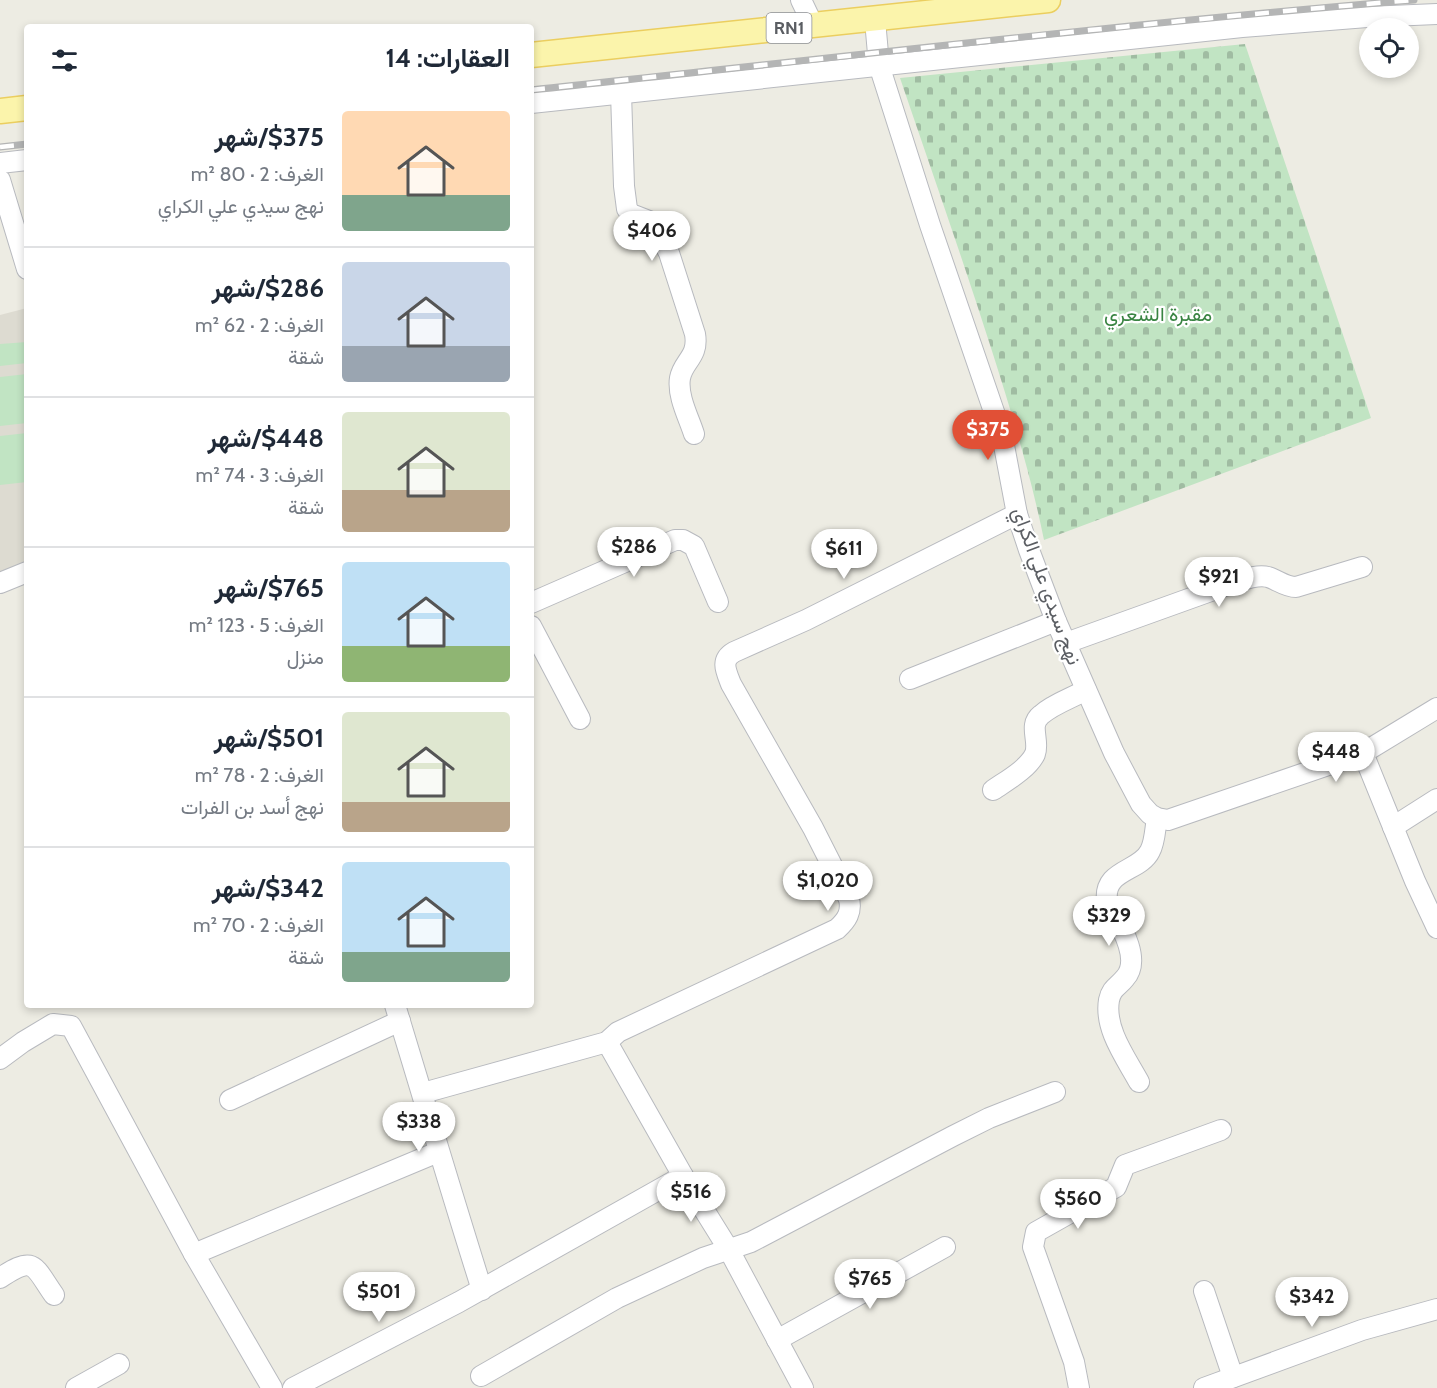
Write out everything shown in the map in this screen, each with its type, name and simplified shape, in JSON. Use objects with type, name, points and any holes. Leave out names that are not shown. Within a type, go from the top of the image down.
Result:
[{"type":"main road","name":"RN1","points":[[534,55],[875,20],[996,3],[1048,0]]},
{"type":"main road","points":[[0,111],[24,108]]},
{"type":"street","points":[[801,0],[813,25]]},
{"type":"street","points":[[534,103],[1242,27],[1437,14]]},
{"type":"street","name":"نهج سيدي علي الكراي","points":[[875,20],[879,65],[930,225],[1002,435],[1017,514],[1056,621],[1114,753],[1141,804],[1157,818]]},
{"type":"street","points":[[621,93],[624,186],[627,209],[631,214],[649,221],[656,228],[669,253],[695,334],[696,346],[693,357],[680,376],[680,387],[694,434]]},
{"type":"street","points":[[0,163],[24,160]]},
{"type":"street","points":[[0,180],[24,259]]},
{"type":"street","points":[[423,1092],[607,1042],[618,1032],[837,929],[847,919],[850,911],[849,899],[834,866],[731,684],[724,663],[728,655],[806,620],[1017,514]]},
{"type":"street","points":[[534,602],[675,540],[684,540],[694,546],[718,602]]},
{"type":"street","points":[[1066,643],[1258,576],[1265,576],[1290,587],[1362,567]]},
{"type":"street","points":[[0,583],[24,573]]},
{"type":"street","points":[[910,679],[1056,621]]},
{"type":"street","points":[[534,632],[580,719]]},
{"type":"street","points":[[993,790],[1028,764],[1034,756],[1037,747],[1035,723],[1040,715],[1086,690]]},
{"type":"street","points":[[1139,1082],[1112,1030],[1109,1017],[1109,1002],[1112,993],[1116,985],[1125,978],[1131,961],[1126,938],[1106,896],[1110,883],[1116,876],[1145,858],[1151,850],[1157,818],[1168,820],[1363,753],[1437,708]]},
{"type":"street","points":[[1363,753],[1437,928]]},
{"type":"street","points":[[1393,827],[1437,799]]},
{"type":"street","points":[[230,1100],[398,1013],[423,1092],[438,1152],[482,1290]]},
{"type":"street","points":[[0,1059],[53,1024],[71,1026],[194,1254],[272,1388]]},
{"type":"street","points":[[607,1042],[683,1176],[729,1250],[803,1388]]},
{"type":"street","points":[[481,1376],[617,1298],[703,1258],[751,1242],[952,1136],[989,1118],[1055,1092]]},
{"type":"street","points":[[1079,1388],[1074,1362],[1033,1247],[1036,1232],[1116,1187],[1125,1165],[1221,1130]]},
{"type":"street","points":[[194,1254],[438,1152]]},
{"type":"street","points":[[293,1388],[482,1290],[683,1176]]},
{"type":"street","points":[[777,1340],[945,1247]]},
{"type":"street","points":[[0,1278],[18,1266],[27,1264],[34,1267],[54,1295]]},
{"type":"street","points":[[1204,1291],[1233,1377]]},
{"type":"street","points":[[1204,1388],[1362,1329],[1437,1310]]},
{"type":"street","points":[[76,1388],[119,1364]]},
{"type":"shaded area","points":[[24,309],[24,562],[0,572],[0,315]]},
{"type":"green space","name":"مقبرة الشعري","points":[[1245,44],[1371,418],[1044,540],[1014,422],[900,78]]},
{"type":"green space","points":[[24,342],[24,363],[0,366],[0,344]]},
{"type":"green space","points":[[24,374],[24,423],[0,426],[0,377]]},
{"type":"green space","points":[[24,433],[24,482],[0,485],[0,436]]},
{"type":"railway","points":[[534,90],[1082,31],[1414,0]]},
{"type":"railway","points":[[0,147],[24,144]]}]
